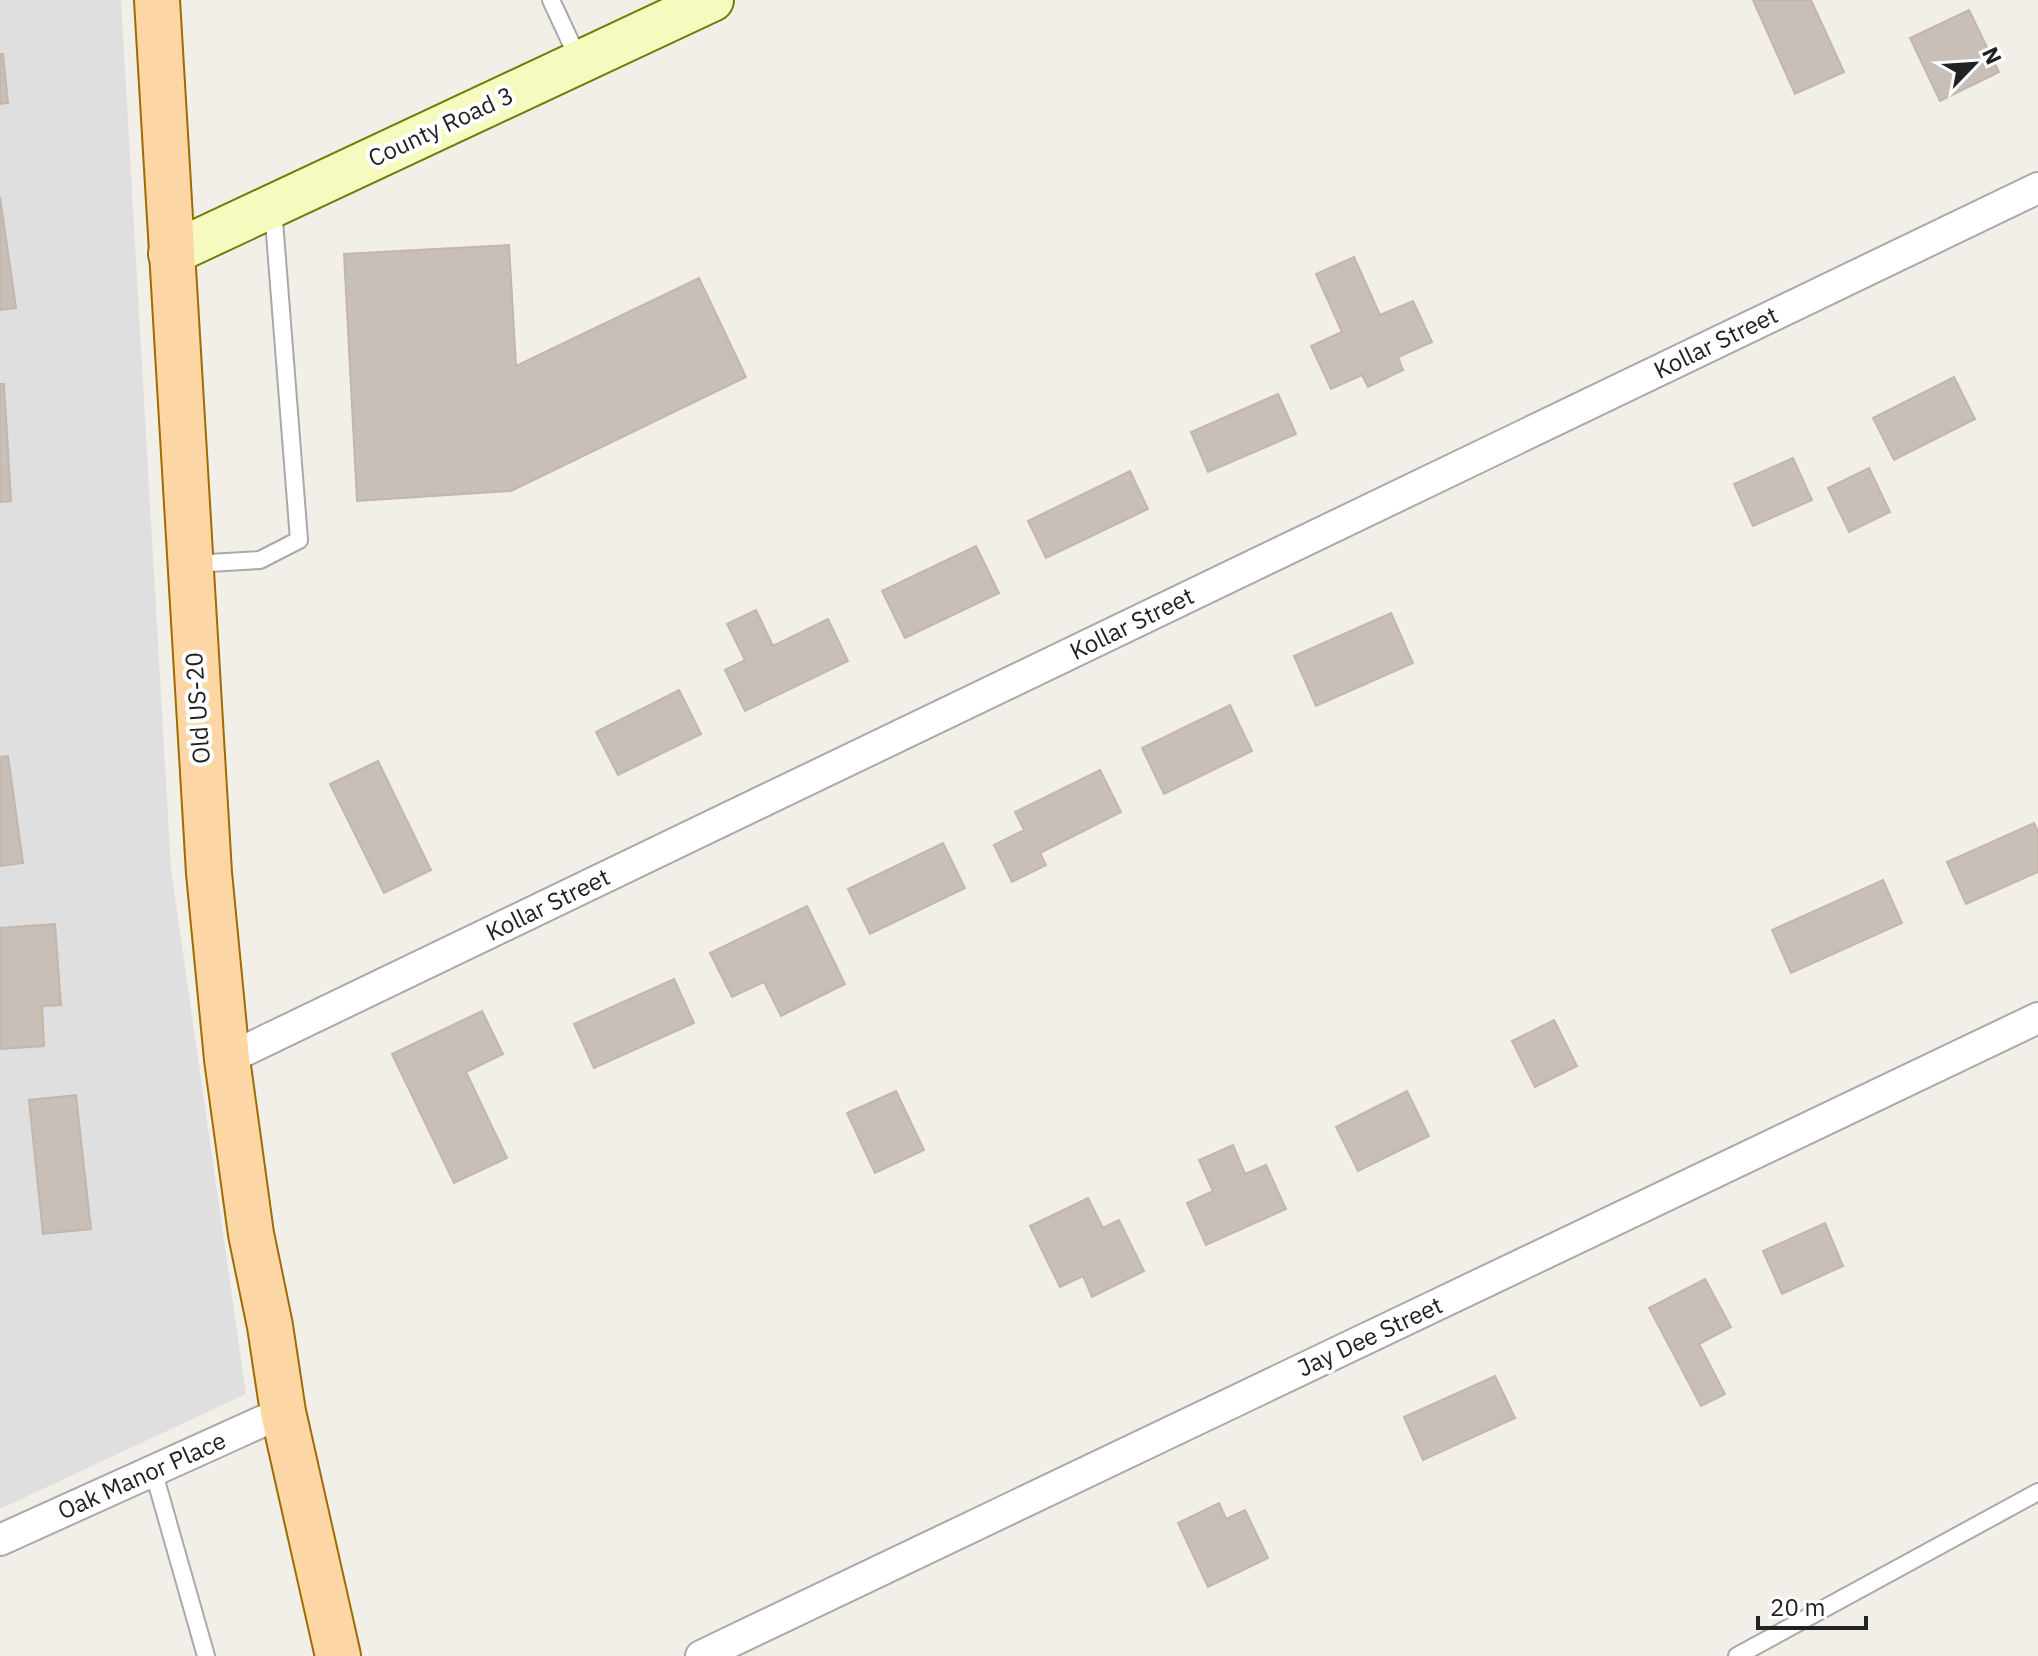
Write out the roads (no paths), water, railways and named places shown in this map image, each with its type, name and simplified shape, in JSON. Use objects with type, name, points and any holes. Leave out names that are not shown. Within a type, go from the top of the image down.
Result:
[{"type":"main road","name":"Old US-20","points":[[157,0],[209,873],[227,1059],[251,1234],[270,1326],[283,1412],[338,1656]]},
{"type":"street","name":"County Road 3","points":[[170,254],[712,0]]},
{"type":"street","name":"Kollar Street","points":[[227,1059],[2038,188]]},
{"type":"street","name":"Jay Dee Street","points":[[701,1656],[2038,1018]]},
{"type":"street","name":"Oak Manor Place","points":[[0,1540],[283,1412]]},
{"type":"lane","points":[[551,0],[580,62]]},
{"type":"lane","points":[[189,564],[260,560],[299,540],[273,206]]},
{"type":"lane","points":[[153,1470],[206,1656]]},
{"type":"lane","points":[[1737,1656],[2038,1492]]}]
